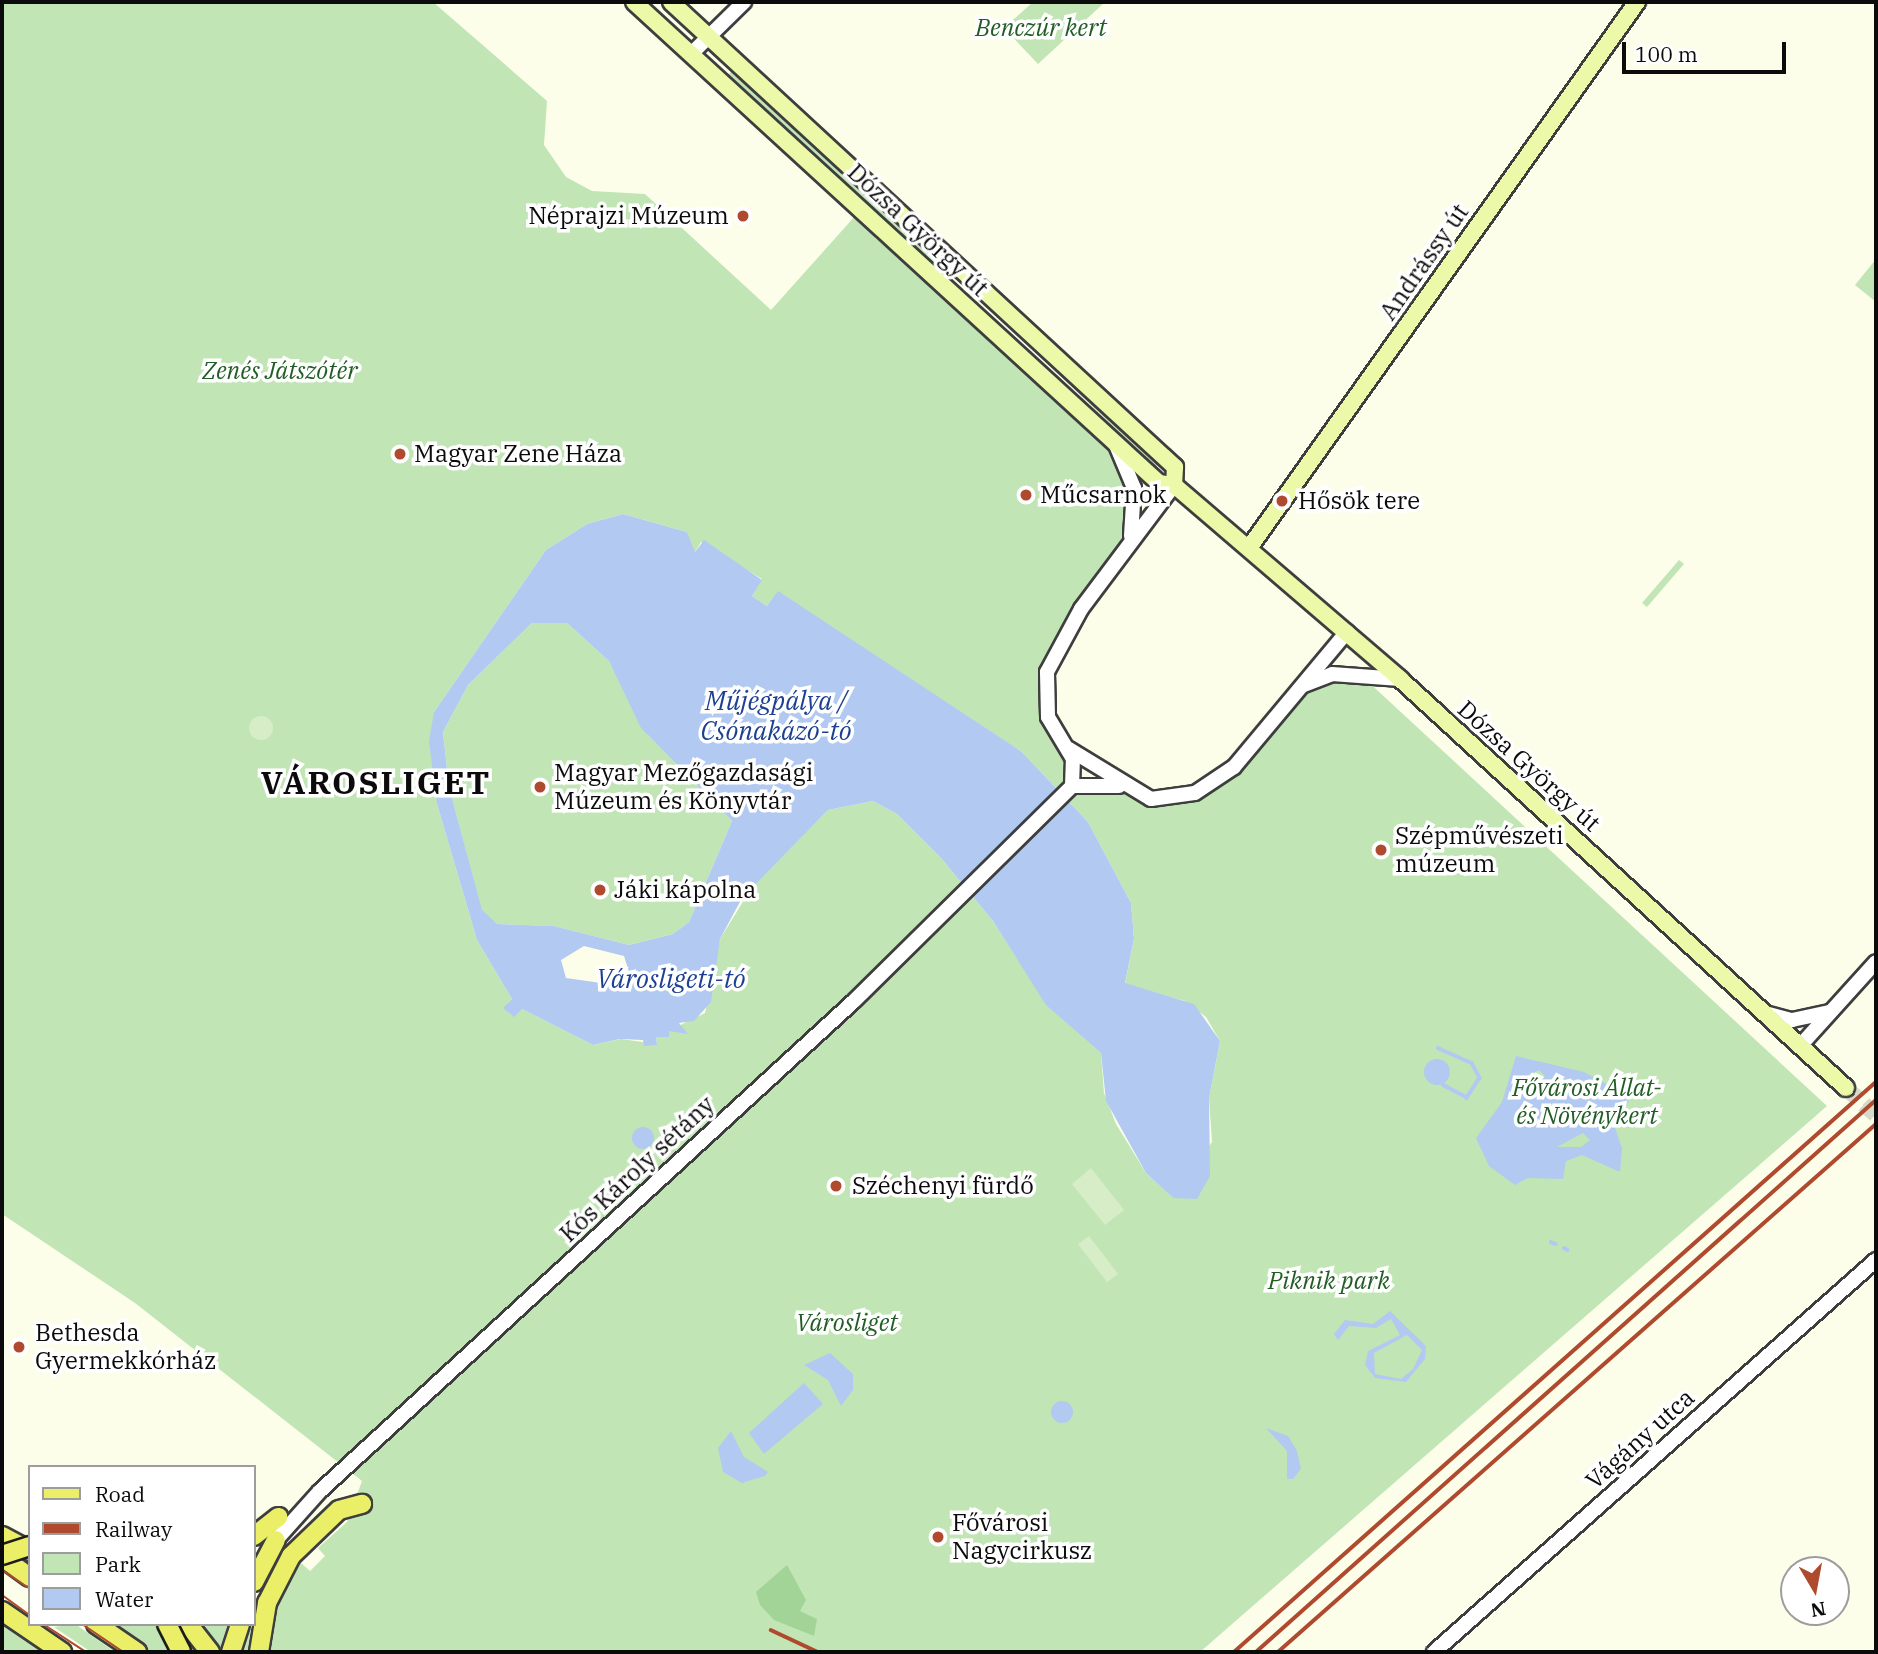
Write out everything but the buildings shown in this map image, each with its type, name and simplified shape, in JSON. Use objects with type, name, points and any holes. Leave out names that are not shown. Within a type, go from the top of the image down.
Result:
[{"type":"main road","name":"Dózsa György út","points":[[634,2],[692,52],[1115,444],[1159,483],[1174,485],[1401,679],[1846,1088]]},
{"type":"main road","name":"Dózsa György út","points":[[671,2],[1174,467],[1174,485]]},
{"type":"main road","name":"Andrássy út","points":[[1249,548],[1637,2]]},
{"type":"main road","points":[[259,1652],[267,1603],[291,1556],[339,1510],[362,1504]]},
{"type":"main road","points":[[256,1534],[278,1517]]},
{"type":"main road","points":[[2,1536],[28,1547]]},
{"type":"main road","points":[[256,1578],[276,1540]]},
{"type":"main road","points":[[2,1556],[28,1549]]},
{"type":"main road","points":[[2,1556],[28,1576]]},
{"type":"main road","points":[[2,1611],[62,1652]]},
{"type":"main road","points":[[99,1626],[137,1652]]},
{"type":"main road","points":[[168,1626],[181,1652]]},
{"type":"main road","points":[[190,1626],[210,1652]]},
{"type":"main road","points":[[231,1652],[239,1626]]},
{"type":"street","points":[[692,52],[744,2]]},
{"type":"street","points":[[1115,444],[1134,488],[1128,545]]},
{"type":"street","points":[[1174,485],[1074,620],[1046,672],[1048,716],[1068,748],[1076,769],[1070,788],[1098,783],[1159,800],[1208,787],[1242,759],[1347,632]]},
{"type":"street","points":[[1303,685],[1332,674],[1401,679]]},
{"type":"street","points":[[1068,748],[1133,791]]},
{"type":"street","name":"Kós Károly sétány","points":[[320,1491],[961,894],[1070,788]]},
{"type":"street","points":[[1800,1046],[1876,962]]},
{"type":"street","points":[[1765,1013],[1793,1020],[1831,1012]]},
{"type":"street","name":"Vágány utca","points":[[1434,1652],[1876,1260]]},
{"type":"street","points":[[278,1517],[320,1491]]},
{"type":"street","points":[[276,1540],[320,1491]]},
{"type":"green space","name":"Városliget","points":[[2,2],[433,2],[547,101],[544,145],[566,177],[592,191],[645,194],[771,310],[856,215],[1109,447],[1123,477],[1128,545],[1081,609],[1045,694],[1076,779],[1142,796],[1208,787],[1303,685],[1364,678],[1827,1106],[1200,1652],[268,1652],[276,1602],[301,1563],[310,1571],[325,1556],[318,1548],[347,1522],[362,1481],[135,1303],[2,1214]],"holes":[[[623,514],[687,532],[690,550],[695,552],[701,542],[762,579],[752,596],[767,606],[778,592],[1022,752],[1088,822],[1131,903],[1134,939],[1125,984],[1185,1001],[1206,1017],[1220,1041],[1209,1098],[1212,1142],[1173,1198],[1146,1173],[1116,1124],[1104,1093],[1101,1053],[1047,1005],[993,921],[941,858],[897,814],[873,801],[828,810],[752,887],[720,939],[705,1013],[656,1037],[657,1044],[621,1039],[593,1045],[522,1009],[504,1008],[512,999],[477,940],[437,804],[434,712],[546,550],[587,524]]]},
{"type":"green space","name":"Benczúr kert","points":[[1033,2],[1105,2],[1038,64],[1004,28]]},
{"type":"green space","points":[[732,71],[950,273],[946,277],[728,75]]},
{"type":"green space","points":[[1876,259],[1876,302],[1855,285]]},
{"type":"green space","points":[[1053,369],[1159,463],[1156,467]]},
{"type":"green space","points":[[1679,560],[1684,564],[1647,607],[1642,603]]},
{"type":"green space","points":[[532,623],[567,623],[609,661],[648,735],[732,821],[689,922],[673,934],[629,945],[554,926],[497,924],[482,912],[449,787],[443,732],[468,685]]},
{"type":"green space","points":[[256,716],[266,716],[273,723],[273,733],[266,740],[256,740],[249,733],[249,723]]},
{"type":"green space","points":[[1091,1168],[1124,1210],[1105,1225],[1072,1184]]},
{"type":"green space","points":[[1089,1236],[1118,1274],[1107,1282],[1078,1244]]},
{"type":"green space","points":[[787,1565],[806,1600],[800,1611],[817,1619],[814,1636],[774,1620],[760,1605],[756,1592]]},
{"type":"green space","points":[[2,1618],[50,1652],[2,1652]]},
{"type":"green space","points":[[78,1626],[115,1652],[91,1652],[54,1627]]},
{"type":"green space","points":[[109,1626],[182,1626],[202,1652],[146,1652]]},
{"type":"green space","points":[[198,1626],[251,1626],[251,1652],[218,1652]]},
{"type":"water","name":"Műjégpálya / Csónakázó-tó","points":[[623,514],[687,532],[695,552],[704,540],[762,580],[752,596],[767,606],[778,591],[1022,752],[1088,822],[1131,903],[1134,939],[1125,983],[1194,1004],[1220,1041],[1209,1098],[1210,1176],[1197,1199],[1173,1198],[1146,1173],[1106,1101],[1101,1053],[1046,1005],[993,921],[941,858],[897,814],[873,801],[828,810],[742,898],[720,939],[711,1002],[694,1021],[679,1023],[688,1034],[669,1031],[669,1037],[656,1037],[657,1045],[644,1046],[643,1040],[620,1039],[593,1045],[522,1009],[514,1017],[503,1008],[512,999],[477,940],[437,804],[429,741],[434,712],[546,550],[587,524]],"holes":[[[532,623],[567,623],[609,661],[641,728],[732,821],[689,922],[673,934],[629,945],[554,926],[497,924],[482,910],[449,787],[443,732],[468,685]],[[584,946],[624,956],[630,975],[615,985],[566,978],[561,960]]]},
{"type":"water","points":[[1516,1056],[1584,1072],[1631,1097],[1614,1125],[1622,1148],[1620,1172],[1582,1155],[1566,1161],[1563,1179],[1528,1178],[1515,1185],[1489,1166],[1476,1138],[1502,1102]],"holes":[[[1539,1070],[1545,1076],[1531,1096],[1524,1095],[1528,1075]],[[1583,1133],[1590,1140],[1581,1147],[1557,1147]]]},
{"type":"water","points":[[1437,1059],[1446,1063],[1450,1072],[1446,1081],[1437,1085],[1428,1081],[1424,1072],[1428,1063]]},
{"type":"water","points":[[643,1127],[651,1130],[654,1138],[651,1146],[643,1149],[635,1146],[632,1138],[635,1130]]},
{"type":"water","points":[[1390,1311],[1426,1346],[1425,1359],[1406,1382],[1375,1378],[1365,1365],[1368,1351],[1400,1335],[1391,1319],[1376,1328],[1349,1326],[1338,1340],[1334,1334],[1345,1320],[1373,1324]],"holes":[[[1407,1335],[1422,1350],[1413,1369],[1401,1379],[1375,1374],[1374,1353]]]},
{"type":"water","points":[[830,1353],[853,1374],[853,1390],[841,1406],[828,1380],[804,1365]]},
{"type":"water","points":[[804,1383],[823,1404],[764,1454],[749,1433]]},
{"type":"water","points":[[1062,1401],[1070,1404],[1073,1412],[1070,1420],[1062,1423],[1054,1420],[1051,1412],[1054,1404]]},
{"type":"water","points":[[1266,1428],[1288,1436],[1297,1451],[1301,1469],[1293,1479],[1287,1479],[1287,1451]]},
{"type":"water","points":[[731,1431],[744,1457],[768,1472],[765,1476],[742,1483],[723,1472],[718,1448]]},
{"type":"waterway","points":[[1438,1048],[1472,1063],[1480,1078],[1467,1098],[1443,1085]]},
{"type":"waterway","points":[[1551,1242],[1556,1244]]},
{"type":"waterway","points":[[1564,1248],[1568,1250]]},
{"type":"tunnel","points":[[1846,1088],[1876,1115]]},
{"type":"tram line","points":[[2,1570],[28,1588]]},
{"type":"tram line","points":[[2,1595],[28,1614]]},
{"type":"tram line","points":[[46,1626],[86,1652]]},
{"type":"tram line","points":[[85,1626],[123,1652]]},
{"type":"railway","points":[[1234,1652],[1876,1082]]},
{"type":"railway","points":[[1256,1652],[1876,1100]]},
{"type":"railway","points":[[1278,1652],[1876,1124]]},
{"type":"railway","points":[[771,1630],[818,1652]]},
{"type":"place","name":"Néprajzi Múzeum","points":[[743,216]]},
{"type":"place","name":"Magyar Zene Háza","points":[[400,454]]},
{"type":"place","name":"Műcsarnok","points":[[1026,495]]},
{"type":"place","name":"Hősök tere","points":[[1282,501]]},
{"type":"place","name":"Magyar Mezőgazdasági Múzeum és Könyvtár","points":[[540,787]]},
{"type":"place","name":"Szépművészeti múzeum","points":[[1381,850]]},
{"type":"place","name":"Jáki kápolna","points":[[600,890]]},
{"type":"place","name":"Széchenyi fürdő","points":[[836,1186]]},
{"type":"place","name":"Bethesda Gyermekkórház","points":[[19,1347]]},
{"type":"place","name":"Fővárosi Nagycirkusz","points":[[938,1537]]},
{"type":"district","name":"VÁROSLIGET","points":[[376,782]]},
{"type":"park label","name":"Zenés Játszótér","points":[[280,371]]},
{"type":"park label","name":"Fővárosi Állat- és Növénykert","points":[[1587,1102]]},
{"type":"park label","name":"Piknik park","points":[[1329,1281]]},
{"type":"water label","name":"Városligeti-tó","points":[[671,979]]}]
